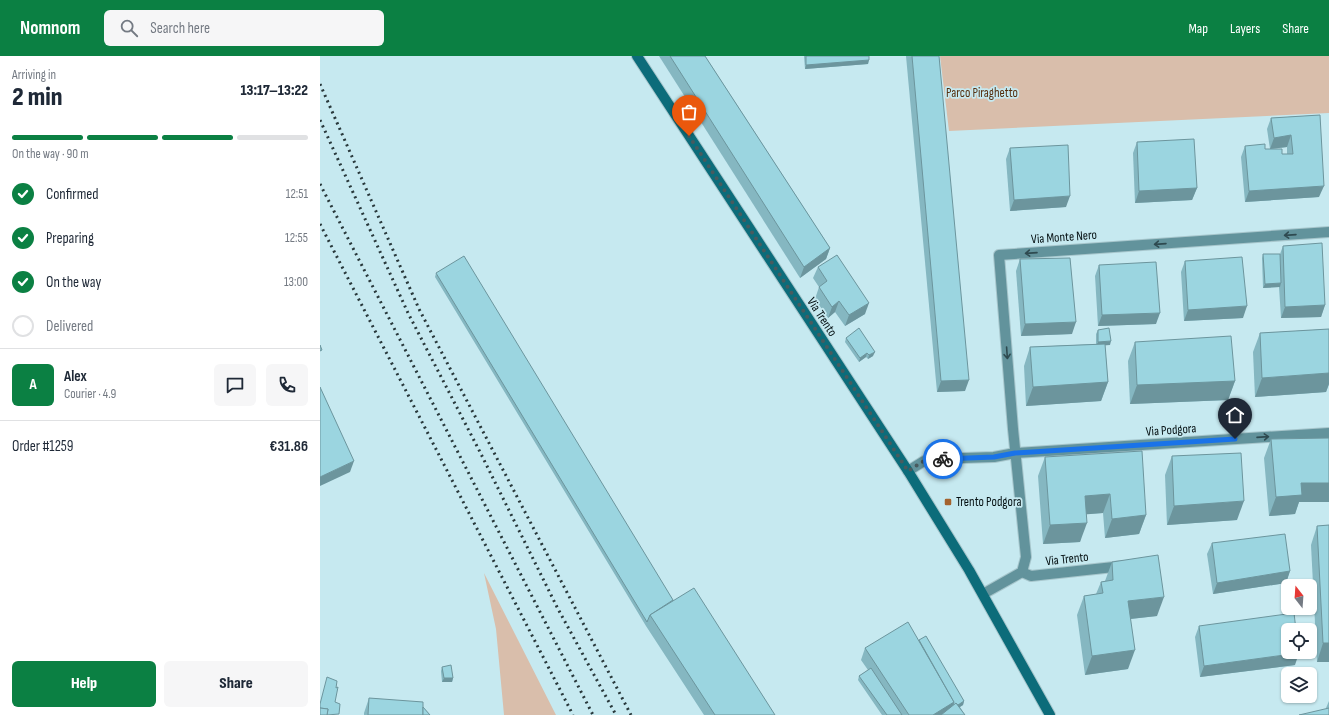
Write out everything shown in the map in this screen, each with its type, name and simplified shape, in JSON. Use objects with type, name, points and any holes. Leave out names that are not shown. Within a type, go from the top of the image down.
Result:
[{"type":"street","name":"Via Trento","points":[[637,56],[908,471],[982,594],[1050,715]]},
{"type":"street","name":"Via Monte Nero","points":[[1015,453],[1000,255],[1329,232]]},
{"type":"street","name":"Via Podgora","points":[[908,471],[924,461],[932,459],[994,457],[1015,453],[1329,433]]},
{"type":"street","points":[[982,594],[1022,572],[1026,557],[1015,453]]},
{"type":"street","name":"Via Trento","points":[[1022,572],[1031,576],[1130,566]]},
{"type":"green space","name":"Parco Piraghetto","points":[[940,56],[1329,56],[1329,113],[949,131]]},
{"type":"green space","points":[[484,573],[556,715],[504,715],[496,629]]},
{"type":"building","points":[[670,56],[705,56],[830,248],[804,267]]},
{"type":"building","points":[[806,56],[869,56],[869,60],[806,65]]},
{"type":"building","points":[[912,56],[939,56],[969,380],[941,381]]},
{"type":"building","points":[[1320,115],[1324,186],[1249,191],[1245,146],[1265,144],[1265,149],[1282,149],[1282,154],[1293,154],[1291,135],[1274,138],[1271,118]]},
{"type":"building","points":[[1194,139],[1197,188],[1139,191],[1137,142]]},
{"type":"building","points":[[1068,145],[1070,196],[1014,200],[1010,148]]},
{"type":"building","points":[[1322,243],[1325,305],[1285,307],[1283,246]]},
{"type":"building","points":[[1263,254],[1280,254],[1281,283],[1265,284]]},
{"type":"building","points":[[837,255],[869,303],[849,315],[839,301],[832,307],[819,287],[827,281],[818,267]]},
{"type":"building","points":[[464,256],[673,600],[650,615],[647,622],[436,273]]},
{"type":"building","points":[[1242,257],[1247,306],[1188,310],[1185,261]]},
{"type":"building","points":[[1070,258],[1076,322],[1025,324],[1020,259]]},
{"type":"building","points":[[1156,262],[1160,313],[1102,315],[1099,265]]},
{"type":"building","points":[[859,328],[875,352],[869,355],[867,353],[860,358],[846,338]]},
{"type":"building","points":[[1109,328],[1111,341],[1098,342],[1098,330]]},
{"type":"building","points":[[1329,329],[1329,373],[1262,378],[1260,333]]},
{"type":"building","points":[[1231,336],[1235,381],[1137,385],[1135,342]]},
{"type":"building","points":[[1105,344],[1108,382],[1033,387],[1030,347]]},
{"type":"building","points":[[320,387],[354,461],[320,477]]},
{"type":"building","points":[[1329,438],[1329,483],[1301,483],[1302,495],[1276,497],[1271,439]]},
{"type":"building","points":[[1142,451],[1146,515],[1112,519],[1110,494],[1085,496],[1087,523],[1050,525],[1045,457]]},
{"type":"building","points":[[1241,453],[1244,501],[1174,506],[1172,456]]},
{"type":"building","points":[[1329,525],[1329,643],[1323,643],[1317,526]]},
{"type":"building","points":[[1285,534],[1290,571],[1217,583],[1212,543]]},
{"type":"building","points":[[1158,555],[1164,597],[1128,601],[1135,650],[1092,656],[1084,596],[1103,593],[1101,582],[1113,580],[1112,562]]},
{"type":"building","points":[[694,588],[775,715],[715,715],[650,615]]},
{"type":"building","points":[[1281,615],[1294,615],[1295,623],[1281,623],[1281,655],[1204,666],[1199,626]]},
{"type":"building","points":[[908,622],[954,702],[933,715],[909,715],[865,648]]},
{"type":"building","points":[[926,636],[964,701],[958,705],[956,703],[953,706],[954,702],[919,640]]},
{"type":"building","points":[[451,665],[453,678],[444,678],[442,667]]},
{"type":"building","points":[[871,668],[902,715],[887,715],[859,676]]},
{"type":"building","points":[[327,677],[337,681],[336,688],[338,687],[335,702],[340,704],[339,714],[327,715],[328,709],[320,708]]},
{"type":"building","points":[[369,698],[423,702],[423,715],[368,715]]},
{"type":"building","points":[[956,703],[965,715],[941,715]]},
{"type":"building","points":[[423,707],[430,715],[423,715]]},
{"type":"building","points":[[320,708],[328,709],[327,715],[320,715]]},
{"type":"building","points":[[1329,708],[1329,715],[1299,715]]},
{"type":"railway","points":[[320,84],[419,309],[631,715]]},
{"type":"railway","points":[[320,120],[408,313],[480,452],[558,609],[616,715]]},
{"type":"railway","points":[[320,184],[593,715]]},
{"type":"railway","points":[[320,224],[573,715]]},
{"type":"way so far","points":[[689,136],[908,471],[924,461],[943,459]]},
{"type":"place","name":"Trento Podgora","points":[[948,502]]},
{"type":"route","points":[[943,459],[994,457],[1015,453],[1235,439]]}]
